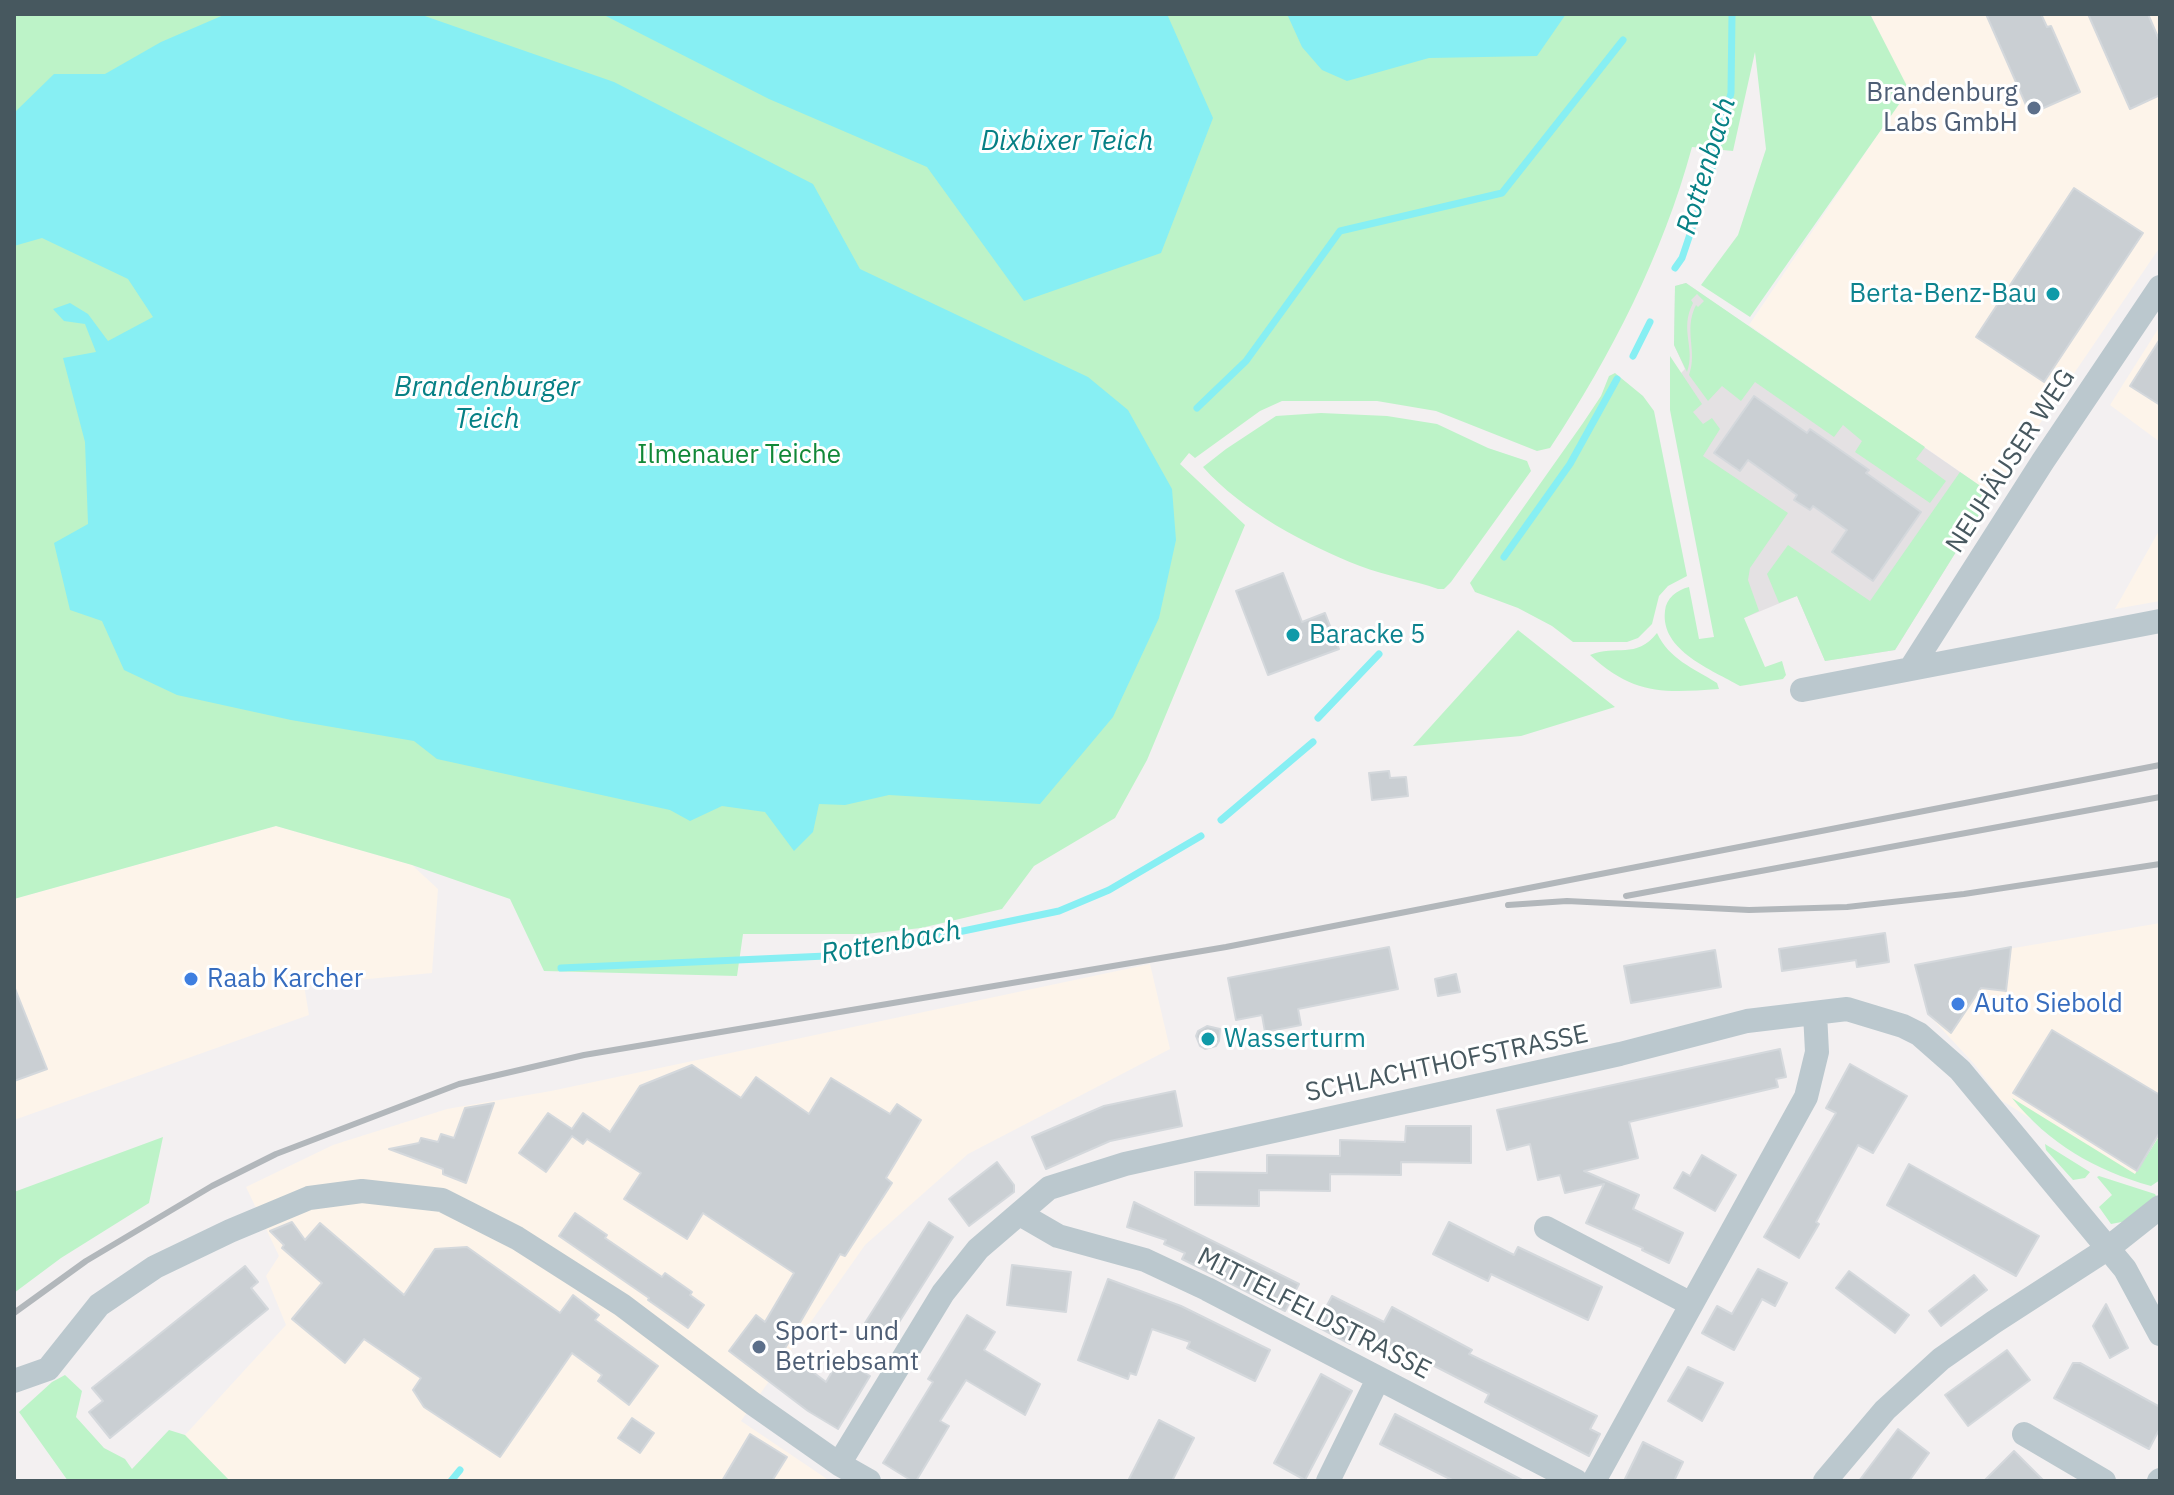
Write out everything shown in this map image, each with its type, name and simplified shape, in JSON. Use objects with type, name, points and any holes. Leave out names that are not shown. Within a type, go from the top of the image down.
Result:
[{"type":"street","name":"NEUHÄUSER WEG","points":[[1911,668],[2043,461],[2160,287]]},
{"type":"street","points":[[1802,690],[2160,621]]},
{"type":"street","name":"SCHLACHTHOFSTRASSE","points":[[839,1464],[943,1293],[978,1249],[1049,1188],[1125,1164],[1620,1054],[1747,1021],[1847,1009],[1919,1034],[1960,1070],[2125,1269],[2160,1334]]},
{"type":"street","points":[[1594,1481],[1806,1097],[1817,1052],[1815,1013]]},
{"type":"street","points":[[14,1381],[48,1369],[99,1305],[155,1267],[230,1231],[309,1198],[362,1191],[442,1200],[517,1238],[622,1305],[839,1464],[869,1481]]},
{"type":"street","points":[[1825,1481],[1885,1410],[1941,1359],[2107,1249],[2160,1207]]},
{"type":"street","name":"MITTELFELDSTRASSE","points":[[1020,1214],[1058,1236],[1145,1260],[1576,1481]]},
{"type":"street","points":[[1546,1228],[1691,1304]]},
{"type":"street","points":[[1328,1481],[1378,1379]]},
{"type":"street","points":[[2024,1434],[2104,1481]]},
{"type":"shaded area","points":[[1870,14],[2160,14],[2160,247],[1992,494],[1749,325],[1908,90]]},
{"type":"shaded area","points":[[1686,283],[1992,494],[1895,650],[1825,661],[1797,596],[1744,618],[1680,374],[1685,369],[1674,345],[1675,286]]},
{"type":"shaded area","points":[[2160,326],[2160,442],[2110,405]]},
{"type":"shaded area","points":[[2160,529],[2160,601],[2115,609]]},
{"type":"shaded area","name":"Raab Karcher","points":[[276,826],[412,865],[438,889],[432,973],[304,985],[309,1015],[14,1120],[14,899]]},
{"type":"shaded area","points":[[2160,923],[2160,1178],[2118,1174],[2001,1100],[1975,1065],[1928,1014],[1915,965]]},
{"type":"shaded area","points":[[1150,964],[1170,1049],[968,1154],[865,1245],[741,1421],[830,1481],[230,1481],[185,1435],[286,1325],[266,1276],[279,1256],[246,1187],[333,1145],[447,1109],[551,1091]]},
{"type":"green space","name":"Ilmenauer Teiche","points":[[14,14],[1870,14],[1909,90],[1750,317],[1701,285],[1738,235],[1766,149],[1755,52],[1733,151],[1692,147],[1666,226],[1633,303],[1594,377],[1550,448],[1537,451],[1436,411],[1377,401],[1282,401],[1260,411],[1195,458],[1189,453],[1180,464],[1245,525],[1147,760],[1115,818],[1034,866],[1002,909],[921,928],[865,934],[743,934],[737,976],[544,971],[510,899],[412,865],[276,826],[14,899]]},
{"type":"green space","points":[[1686,283],[1925,447],[1916,459],[1946,481],[1930,503],[1855,452],[1862,441],[1843,425],[1834,437],[1755,382],[1741,401],[1722,386],[1708,401],[1689,375],[1692,358],[1692,314],[1696,305],[1698,307],[1704,301],[1697,294],[1691,300],[1693,303],[1687,322],[1690,355],[1687,372],[1674,345],[1675,286]]},
{"type":"green space","points":[[1670,356],[1702,404],[1693,412],[1703,424],[1712,418],[1720,429],[1703,456],[1788,513],[1750,568],[1748,580],[1759,611],[1744,618],[1765,667],[1782,661],[1786,675],[1783,679],[1740,686],[1690,658],[1671,637],[1666,625],[1667,602],[1676,592],[1689,587],[1699,639],[1714,637],[1670,410]]},
{"type":"green space","points":[[1615,373],[1643,396],[1654,411],[1687,576],[1668,586],[1659,596],[1652,624],[1638,638],[1627,642],[1573,642],[1552,626],[1518,608],[1475,592],[1470,583],[1583,423],[1601,396],[1609,376]]},
{"type":"green space","points":[[1321,413],[1387,416],[1437,424],[1488,448],[1527,461],[1531,471],[1444,589],[1380,573],[1318,548],[1276,525],[1236,498],[1203,467],[1276,416]]},
{"type":"green space","points":[[1960,472],[1992,494],[1895,650],[1825,661],[1797,596],[1779,603],[1767,574],[1788,545],[1870,601]]},
{"type":"green space","points":[[1518,630],[1615,707],[1521,736],[1413,746]]},
{"type":"green space","points":[[1657,633],[1668,650],[1717,683],[1719,689],[1665,691],[1650,688],[1621,678],[1590,655],[1633,649]]},
{"type":"green space","points":[[2012,1098],[2135,1174],[2160,1135],[2160,1180],[2151,1186],[2092,1163],[2041,1129]]},
{"type":"green space","points":[[163,1137],[149,1203],[61,1258],[14,1293],[14,1192]]},
{"type":"green space","points":[[2045,1144],[2090,1172],[2085,1178],[2073,1180],[2046,1150]]},
{"type":"green space","points":[[2099,1176],[2155,1194],[2157,1198],[2127,1221],[2111,1224],[2099,1207],[2112,1195]]},
{"type":"green space","points":[[65,1375],[82,1391],[76,1417],[104,1448],[125,1459],[132,1469],[169,1430],[185,1435],[230,1481],[68,1481],[19,1412],[52,1382]]},
{"type":"water","name":"Brandenburger Teich","points":[[226,14],[419,14],[614,82],[813,184],[860,269],[1088,377],[1128,410],[1172,489],[1176,540],[1159,618],[1113,717],[1040,804],[889,795],[845,805],[819,804],[813,832],[794,851],[765,812],[722,806],[690,821],[670,810],[437,759],[414,741],[291,720],[177,695],[124,670],[102,621],[70,610],[54,543],[88,524],[85,442],[63,358],[96,352],[85,324],[64,321],[53,309],[70,303],[88,314],[108,341],[153,317],[128,279],[42,238],[14,246],[14,113],[54,74],[105,74],[161,42]]},
{"type":"water","name":"Dixbixer Teich","points":[[602,14],[1167,14],[1213,118],[1161,253],[1024,301],[927,167],[769,99]]},
{"type":"water","points":[[1287,14],[1566,14],[1537,56],[1429,58],[1347,81],[1322,70],[1302,47]]},
{"type":"building","points":[[1986,14],[2041,14],[2047,27],[2051,26],[2080,92],[2030,114]]},
{"type":"building","points":[[2088,14],[2148,14],[2160,42],[2160,95],[2130,109]]},
{"type":"building","name":"Berta-Benz-Bau","points":[[2074,188],[2143,233],[2044,382],[1976,337]]},
{"type":"building","points":[[2160,339],[2160,405],[2130,386]]},
{"type":"building","points":[[1754,396],[1807,433],[1810,429],[1869,470],[1866,473],[1921,512],[1873,581],[1832,552],[1847,530],[1813,506],[1810,510],[1794,500],[1797,495],[1748,460],[1740,471],[1714,453]]},
{"type":"building","name":"Baracke 5","points":[[1283,573],[1302,622],[1325,613],[1339,649],[1268,675],[1236,591]]},
{"type":"building","points":[[1389,771],[1390,778],[1406,777],[1408,796],[1372,800],[1369,773]]},
{"type":"building","points":[[1885,933],[1889,962],[1857,967],[1856,960],[1782,971],[1779,949]]},
{"type":"building","points":[[1389,947],[1398,989],[1298,1009],[1301,1025],[1265,1032],[1262,1015],[1236,1020],[1228,978]]},
{"type":"building","points":[[2011,947],[2006,991],[1981,988],[1951,1033],[1928,1014],[1915,965]]},
{"type":"building","points":[[1715,950],[1721,987],[1631,1003],[1624,966]]},
{"type":"building","points":[[1456,974],[1460,992],[1438,996],[1435,979]]},
{"type":"building","points":[[14,986],[47,1069],[14,1081]]},
{"type":"building","name":"Wasserturm","points":[[1207,1026],[1220,1029],[1219,1041],[1216,1046],[1205,1049],[1200,1046],[1196,1036]]},
{"type":"building","points":[[2052,1030],[2160,1095],[2160,1132],[2137,1171],[2013,1093]]},
{"type":"building","points":[[1780,1049],[1786,1077],[1776,1079],[1778,1087],[1629,1122],[1638,1158],[1584,1171],[1639,1195],[1633,1209],[1683,1233],[1669,1263],[1586,1223],[1604,1184],[1565,1193],[1560,1175],[1538,1180],[1530,1144],[1507,1150],[1497,1110]]},
{"type":"building","points":[[1850,1064],[1907,1096],[1873,1153],[1858,1145],[1799,1258],[1764,1237],[1836,1113],[1826,1108]]},
{"type":"building","points":[[692,1065],[741,1098],[756,1077],[809,1114],[831,1078],[890,1114],[897,1104],[921,1120],[886,1178],[892,1183],[845,1256],[840,1254],[784,1350],[826,1382],[840,1358],[870,1376],[838,1429],[808,1411],[729,1351],[756,1315],[765,1322],[794,1273],[703,1213],[687,1239],[624,1199],[641,1173],[587,1139],[583,1144],[572,1136],[546,1172],[519,1153],[548,1113],[572,1129],[583,1113],[610,1132],[640,1086]]},
{"type":"building","points":[[1175,1091],[1182,1126],[1110,1141],[1046,1169],[1032,1137],[1104,1106]]},
{"type":"building","points":[[494,1103],[466,1183],[443,1174],[443,1169],[389,1149],[419,1143],[421,1138],[438,1142],[441,1134],[454,1138],[465,1108]]},
{"type":"building","points":[[1406,1126],[1471,1126],[1471,1163],[1401,1162],[1401,1175],[1330,1174],[1330,1191],[1259,1190],[1259,1206],[1195,1205],[1195,1172],[1267,1173],[1267,1155],[1340,1156],[1340,1140],[1405,1142]]},
{"type":"building","points":[[1702,1155],[1736,1175],[1715,1211],[1674,1188],[1683,1172],[1690,1176]]},
{"type":"building","points":[[997,1162],[1014,1185],[1014,1192],[969,1226],[949,1199]]},
{"type":"building","points":[[1909,1164],[2039,1236],[2016,1276],[1887,1205]]},
{"type":"building","points":[[1134,1202],[1299,1284],[1285,1311],[1182,1259],[1185,1253],[1164,1244],[1166,1240],[1127,1227]]},
{"type":"building","points":[[575,1213],[662,1277],[665,1273],[692,1292],[690,1295],[704,1305],[688,1328],[559,1236]]},
{"type":"building","points":[[292,1222],[305,1240],[320,1223],[404,1295],[435,1249],[467,1247],[560,1313],[573,1295],[599,1315],[595,1320],[658,1366],[629,1405],[598,1381],[602,1375],[572,1353],[500,1457],[424,1407],[413,1390],[421,1378],[364,1339],[345,1363],[292,1319],[322,1283],[282,1248],[284,1245],[270,1231]]},
{"type":"building","points":[[929,1222],[953,1237],[889,1338],[865,1323]]},
{"type":"building","points":[[1449,1222],[1514,1255],[1518,1247],[1602,1287],[1588,1320],[1491,1274],[1488,1281],[1433,1254]]},
{"type":"building","points":[[1012,1265],[1071,1272],[1066,1312],[1007,1305]]},
{"type":"building","points":[[245,1266],[258,1282],[251,1288],[268,1309],[110,1438],[89,1412],[103,1401],[92,1388]]},
{"type":"building","points":[[1758,1269],[1787,1283],[1775,1306],[1762,1299],[1734,1350],[1702,1333],[1717,1306],[1732,1314]]},
{"type":"building","points":[[1849,1271],[1909,1315],[1895,1333],[1836,1288]]},
{"type":"building","points":[[1974,1275],[1987,1290],[1941,1326],[1929,1311]]},
{"type":"building","points":[[1108,1279],[1181,1306],[1270,1350],[1255,1381],[1187,1348],[1190,1342],[1152,1329],[1136,1375],[1130,1373],[1128,1379],[1078,1360]]},
{"type":"building","points":[[1332,1296],[1384,1322],[1392,1307],[1472,1350],[1469,1354],[1597,1416],[1590,1429],[1600,1434],[1589,1456],[1485,1402],[1489,1394],[1409,1353],[1408,1356],[1358,1330],[1350,1344],[1316,1326]]},
{"type":"building","points":[[2106,1304],[2128,1348],[2110,1358],[2093,1326]]},
{"type":"building","points":[[967,1315],[995,1332],[984,1350],[1040,1384],[1025,1415],[966,1380],[940,1421],[949,1426],[916,1481],[912,1481],[883,1463],[933,1382],[928,1379]]},
{"type":"building","points":[[2007,1350],[2030,1380],[1968,1426],[1945,1395]]},
{"type":"building","points":[[2073,1363],[2080,1363],[2160,1407],[2160,1428],[2149,1449],[2054,1398]]},
{"type":"building","points":[[1688,1367],[1723,1383],[1702,1421],[1668,1401]]},
{"type":"building","points":[[1321,1374],[1352,1391],[1305,1480],[1274,1463]]},
{"type":"building","points":[[1395,1414],[1524,1481],[1454,1481],[1380,1444]]},
{"type":"building","points":[[632,1418],[654,1433],[640,1453],[618,1438]]},
{"type":"building","points":[[1159,1420],[1194,1438],[1172,1481],[1128,1481]]},
{"type":"building","points":[[1898,1429],[1929,1453],[1909,1481],[1859,1481]]},
{"type":"building","points":[[750,1434],[787,1457],[772,1481],[722,1481]]},
{"type":"building","points":[[1643,1442],[1683,1462],[1674,1481],[1624,1481]]},
{"type":"building","points":[[2014,1451],[2044,1481],[1984,1481]]},
{"type":"waterway","name":"Rottenbach","points":[[1675,268],[1682,258],[1711,172],[1731,93],[1732,14]]},
{"type":"waterway","points":[[1197,408],[1246,361],[1340,231],[1502,193],[1623,40]]},
{"type":"waterway","name":"Rottenbach","points":[[1633,356],[1650,322]]},
{"type":"waterway","name":"Rottenbach","points":[[1504,557],[1570,464],[1617,379]]},
{"type":"waterway","name":"Rottenbach","points":[[1318,718],[1379,654]]},
{"type":"waterway","name":"Rottenbach","points":[[1221,820],[1313,742]]},
{"type":"waterway","name":"Rottenbach","points":[[561,968],[848,955],[1059,911],[1109,890],[1201,836]]},
{"type":"waterway","points":[[451,1481],[460,1470]]},
{"type":"railway","points":[[14,1313],[86,1261],[212,1186],[276,1154],[459,1084],[584,1055],[1226,947],[2160,765]]},
{"type":"railway","points":[[1626,896],[2160,797]]},
{"type":"railway","points":[[1508,905],[1567,901],[1749,910],[1847,907],[1964,894],[2160,864]]},
{"type":"place","name":"Brandenburg Labs GmbH","points":[[2034,108]]},
{"type":"place","name":"Berta-Benz-Bau","points":[[2053,294]]},
{"type":"place","name":"Baracke 5","points":[[1293,635]]},
{"type":"place","name":"Raab Karcher","points":[[191,979]]},
{"type":"place","name":"Auto Siebold","points":[[1958,1004]]},
{"type":"place","name":"Wasserturm","points":[[1208,1039]]},
{"type":"place","name":"Sport- und Betriebsamt","points":[[759,1347]]}]
